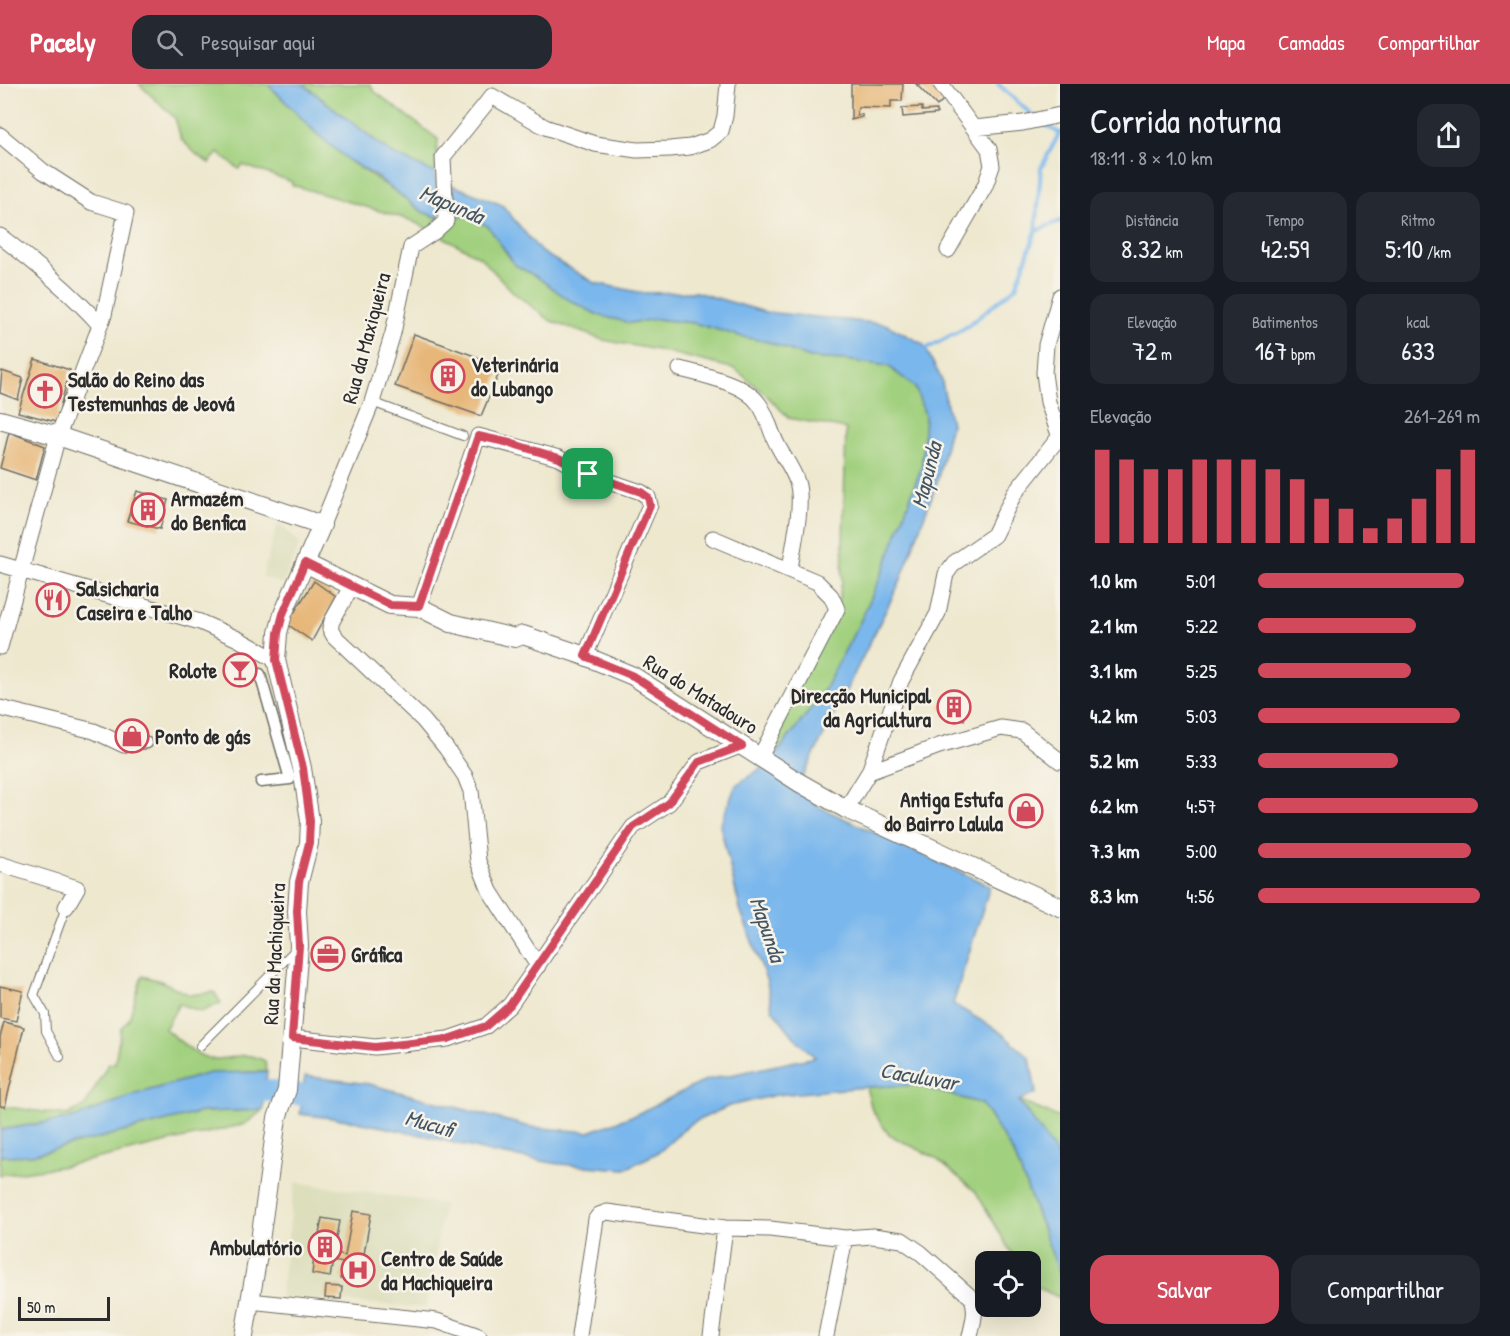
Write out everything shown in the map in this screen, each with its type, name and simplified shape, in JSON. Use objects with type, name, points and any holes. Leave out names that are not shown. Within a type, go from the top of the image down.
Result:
[{"type":"street","points":[[497,90],[545,127],[595,144],[637,150],[690,147],[710,140],[722,131],[728,84]]},
{"type":"street","points":[[941,84],[989,149],[992,166],[985,186],[948,250]]},
{"type":"street","name":"Rua da Maxiqueira","points":[[342,479],[372,402],[393,333],[411,247],[446,221],[443,157],[497,90]]},
{"type":"street","points":[[974,128],[1023,123],[1060,115]]},
{"type":"street","points":[[0,135],[43,171],[91,202],[126,213],[100,325],[58,436],[0,647]]},
{"type":"street","points":[[0,236],[28,257],[88,310],[100,325]]},
{"type":"street","points":[[846,809],[869,772],[901,681],[938,613],[946,574],[954,563],[994,535],[1014,494],[1060,437],[1048,402],[1044,373],[1046,345],[1060,296]]},
{"type":"street","points":[[680,369],[717,379],[741,389],[758,402],[777,446],[794,473],[798,485],[799,504],[790,569]]},
{"type":"street","points":[[0,420],[58,436],[322,525]]},
{"type":"street","points":[[419,606],[478,436],[510,443],[559,458],[588,474],[641,492],[648,497],[650,505],[585,656]]},
{"type":"street","name":"Rua da Machiqueira","points":[[244,1336],[277,1118],[287,1090],[299,946],[297,911],[299,882],[309,843],[310,821],[303,768],[276,660],[278,633],[283,614],[342,479]]},
{"type":"street","points":[[713,538],[817,582],[831,596],[837,609],[765,760]]},
{"type":"street","name":"Rua do Matadouro","points":[[305,563],[390,605],[419,606],[451,623],[515,638],[523,635],[585,656],[633,676],[800,783],[846,809],[1060,907]]},
{"type":"street","points":[[0,564],[200,622],[276,660]]},
{"type":"street","points":[[351,587],[330,629],[342,645],[423,720],[465,776],[471,791],[478,861],[490,891],[538,966]]},
{"type":"street","points":[[261,674],[290,779],[261,782]]},
{"type":"street","points":[[0,708],[94,731],[124,746],[147,743]]},
{"type":"street","points":[[869,772],[939,746],[1001,728],[1022,731],[1057,753]]},
{"type":"street","points":[[292,1038],[375,1047],[448,1039],[486,1026],[510,1005],[633,827],[669,803],[699,762],[742,746]]},
{"type":"street","points":[[0,864],[77,888],[66,907]]},
{"type":"street","points":[[579,1336],[596,1220],[599,1215],[607,1212],[725,1228],[770,1229],[845,1238],[873,1236],[902,1240],[921,1253],[972,1298],[975,1314],[970,1336]]},
{"type":"street","points":[[711,1336],[725,1228]]},
{"type":"street","points":[[826,1336],[845,1238]]},
{"type":"street","points":[[250,1301],[437,1321],[479,1336]]},
{"type":"lane","points":[[372,402],[463,436]]},
{"type":"lane","points":[[60,1056],[46,1031],[45,1014],[34,995],[66,907]]},
{"type":"lane","points":[[200,1046],[299,946]]},
{"type":"shaded area","points":[[278,523],[300,543],[283,584],[262,577]]},
{"type":"shaded area","name":"Centro de Saúde da Machiqueira","points":[[295,1182],[444,1204],[426,1308],[280,1297]]},
{"type":"green space","points":[[139,84],[268,84],[316,133],[348,160],[423,212],[446,221],[454,216],[466,216],[488,226],[515,265],[630,323],[656,319],[694,323],[769,342],[810,358],[888,366],[915,387],[925,415],[922,466],[886,564],[863,616],[821,696],[769,763],[760,757],[837,609],[842,581],[846,429],[789,418],[735,369],[663,351],[603,340],[551,321],[514,293],[480,257],[410,220],[292,185],[292,182],[243,165],[239,169],[218,153],[209,163],[181,139],[175,118]]},
{"type":"green space","points":[[303,84],[370,84],[374,91],[438,139],[435,173],[391,153]]},
{"type":"green space","points":[[142,976],[161,981],[190,995],[214,992],[221,1003],[201,1012],[179,1004],[165,1029],[202,1056],[222,1059],[250,1056],[265,1061],[267,1072],[210,1073],[136,1094],[74,1118],[0,1130],[0,1106],[67,1115],[85,1106],[108,1064],[115,1063],[121,1028],[129,1019]]},
{"type":"green space","points":[[917,1085],[982,1104],[1015,1156],[1060,1275],[1060,1298],[1041,1289],[1041,1251],[1010,1251],[976,1192],[934,1157],[889,1135],[872,1110],[866,1087]]},
{"type":"green space","points":[[1019,1101],[1060,1118],[1060,1165],[1054,1150]]},
{"type":"green space","points":[[263,1110],[245,1124],[65,1166],[0,1175],[0,1156],[31,1155],[202,1112]]},
{"type":"water","points":[[268,84],[303,84],[391,153],[435,173],[439,218],[423,212],[374,175],[348,160],[316,133]]},
{"type":"water","points":[[452,185],[502,205],[541,252],[595,283],[643,293],[696,292],[765,312],[885,324],[923,344],[941,378],[951,424],[937,482],[900,582],[800,783],[819,807],[990,886],[953,1004],[999,1031],[1030,1058],[1036,1093],[1019,1101],[1054,1150],[1060,1165],[1060,1275],[1015,1156],[982,1104],[917,1085],[776,1095],[729,1106],[690,1124],[659,1152],[625,1169],[559,1164],[494,1153],[427,1136],[348,1120],[300,1114],[305,1076],[369,1084],[530,1127],[589,1132],[637,1114],[706,1080],[815,1057],[794,1037],[772,1009],[767,982],[740,909],[720,825],[736,785],[769,763],[821,696],[863,616],[886,564],[922,466],[925,415],[915,387],[888,366],[810,358],[769,342],[694,323],[656,319],[630,323],[598,315],[569,300],[537,277],[515,265],[488,226],[466,216],[454,216]]},
{"type":"water","points":[[267,1072],[263,1110],[202,1112],[31,1155],[0,1156],[0,1130],[74,1118],[136,1094],[210,1073]]},
{"type":"building","points":[[851,84],[903,84],[902,101],[891,101],[891,108],[858,107],[857,115],[862,114],[862,117],[851,120]]},
{"type":"building","points":[[916,84],[932,84],[945,98],[937,106]]},
{"type":"building","points":[[922,107],[922,111],[937,110],[937,114],[903,117],[902,108]]},
{"type":"building","name":"Veterinária do Lubango","points":[[414,334],[502,366],[481,416],[395,386]]},
{"type":"building","name":"Salão do Reino das Testemunhas de Jeová","points":[[35,359],[70,370],[56,422],[18,412]]},
{"type":"building","points":[[2,371],[23,378],[18,400],[0,393]]},
{"type":"building","points":[[9,432],[45,446],[36,480],[0,468]]},
{"type":"building","name":"Armazém do Benfica","points":[[137,491],[168,500],[160,529],[127,521]]},
{"type":"building","points":[[314,581],[336,597],[312,641],[287,624]]},
{"type":"building","name":"Direcção Municipal da Agricultura","points":[[945,695],[968,706],[964,720],[940,708]]},
{"type":"building","points":[[0,986],[23,991],[16,1021],[0,1018]]},
{"type":"building","points":[[4,1022],[24,1027],[5,1107],[0,1106],[0,1037]]},
{"type":"building","points":[[353,1211],[371,1214],[359,1282],[341,1279],[344,1263],[333,1261],[330,1277],[312,1274],[316,1240],[318,1240],[322,1218],[340,1221],[334,1254],[345,1256]]},
{"type":"building","points":[[326,1286],[342,1287],[341,1299],[325,1298]]},
{"type":"waterway","points":[[998,84],[1033,116]]},
{"type":"waterway","points":[[1044,124],[1059,133]]},
{"type":"waterway","points":[[922,351],[965,328],[1016,287],[1036,231],[1041,168],[1060,132]]},
{"type":"waterway","points":[[1036,231],[1060,221]]},
{"type":"waterway","name":"Mucufi","points":[[236,1092],[272,1091],[331,1100]]},
{"type":"place","name":"Veterinária do Lubango","points":[[448,376]]},
{"type":"place","name":"Salão do Reino das Testemunhas de Jeová","points":[[45,391]]},
{"type":"place","name":"Armazém do Benfica","points":[[148,510]]},
{"type":"place","name":"Salsicharia Caseira e Talho","points":[[53,600]]},
{"type":"place","name":"Rolote","points":[[240,670]]},
{"type":"place","name":"Direcção Municipal da Agricultura","points":[[954,707]]},
{"type":"place","name":"Ponto de gás","points":[[132,736]]},
{"type":"place","name":"Antiga Estufa do Bairro Lalula","points":[[1026,811]]},
{"type":"place","name":"Gráfica","points":[[328,954]]},
{"type":"place","name":"Ambulatório","points":[[325,1247]]},
{"type":"place","name":"Centro de Saúde da Machiqueira","points":[[358,1270]]},
{"type":"route","points":[[478,436],[559,458],[588,474],[641,492],[648,497],[650,505],[585,656],[633,676],[742,746],[699,762],[669,803],[633,827],[510,1005],[486,1026],[448,1039],[375,1047],[292,1038],[299,946],[297,911],[299,882],[309,843],[310,821],[303,768],[276,660],[278,633],[283,614],[305,563],[390,605],[419,606],[478,436]]},
{"type":"water label","name":"Mapunda","points":[[452,204]]},
{"type":"water label","name":"Mapunda","points":[[926,475]]},
{"type":"water label","name":"Mapunda","points":[[768,929]]},
{"type":"water label","name":"Caculuvar","points":[[919,1076]]}]
